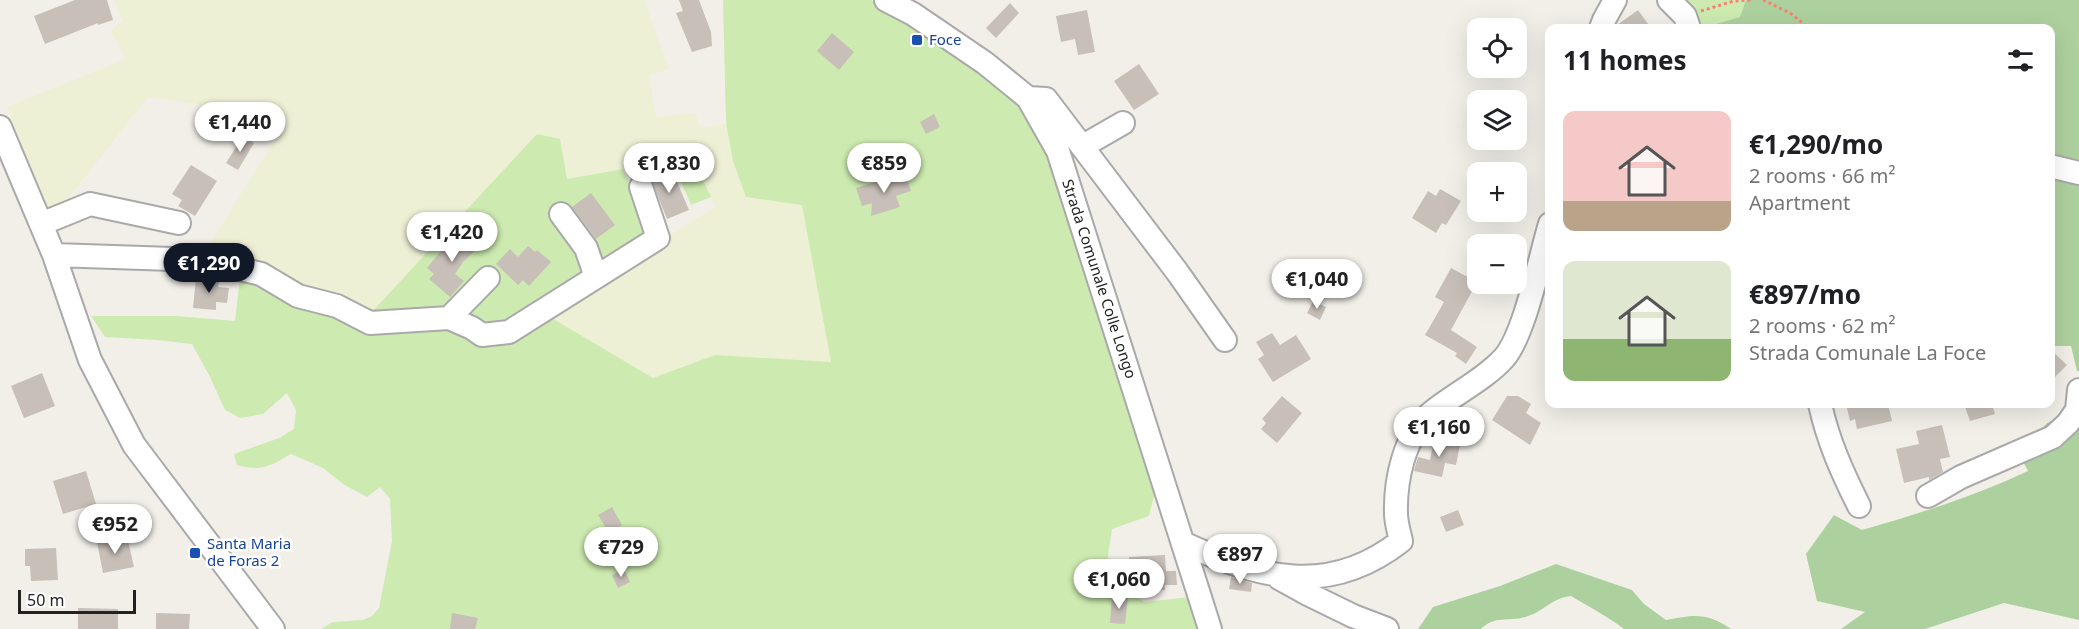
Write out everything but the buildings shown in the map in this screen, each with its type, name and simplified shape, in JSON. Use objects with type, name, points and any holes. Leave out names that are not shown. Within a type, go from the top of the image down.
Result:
[{"type":"street","name":"Strada Comunale Colle Longo","points":[[886,0],[913,14],[967,51],[1028,98],[1058,151],[1210,629]]},
{"type":"street","points":[[1602,24],[1615,0]]},
{"type":"street","points":[[1669,0],[1687,22]]},
{"type":"street","points":[[1028,98],[1046,99],[1178,273],[1225,340]]},
{"type":"street","points":[[1083,146],[1123,123]]},
{"type":"street","points":[[0,127],[54,255],[90,360],[134,446],[273,629]]},
{"type":"street","points":[[2055,167],[2079,173]]},
{"type":"street","points":[[54,255],[202,260],[261,274],[298,296],[337,306],[370,323],[448,318],[482,335],[508,332],[658,238],[641,187]]},
{"type":"street","points":[[41,224],[90,204],[179,223]]},
{"type":"street","points":[[561,214],[586,248],[596,277]]},
{"type":"street","points":[[1183,543],[1257,571],[1294,578],[1346,571],[1382,555],[1401,541],[1396,514],[1398,481],[1408,447],[1416,430],[1429,414],[1484,375],[1504,357],[1516,338],[1545,241]]},
{"type":"street","points":[[448,318],[488,278]]},
{"type":"street","points":[[1928,496],[1971,473],[2053,437],[2068,423],[2077,410],[2079,390]]},
{"type":"street","points":[[1821,408],[1826,432],[1843,474],[1860,506]]},
{"type":"street","points":[[1276,575],[1281,580],[1353,616],[1387,629]]},
{"type":"path","points":[[1687,22],[1734,1],[1751,0]]},
{"type":"path","points":[[1763,0],[1790,13],[1804,24]]},
{"type":"green space","points":[[114,0],[644,0],[669,69],[649,76],[656,117],[695,113],[701,128],[726,123],[733,161],[802,205],[832,362],[716,355],[653,378],[545,314],[715,207],[692,156],[567,179],[560,139],[369,315],[205,252],[288,118],[148,97],[64,204],[48,211],[7,107],[125,59],[110,31],[123,21]]},
{"type":"green space","points":[[723,0],[871,0],[949,48],[1017,100],[1051,152],[1156,488],[1149,516],[1112,529],[1108,556],[1111,581],[1145,602],[1190,597],[1202,629],[321,629],[333,622],[363,620],[372,616],[379,608],[392,541],[390,499],[380,487],[367,497],[343,484],[323,468],[291,454],[265,467],[252,468],[237,465],[234,454],[279,438],[294,429],[296,410],[287,393],[263,414],[240,418],[225,410],[192,344],[105,337],[91,316],[177,316],[235,321],[240,277],[299,303],[442,324],[471,335],[545,314],[653,378],[715,355],[831,362],[802,205],[746,197],[733,161],[726,123]]},
{"type":"green space","points":[[1680,0],[1746,0],[1740,17],[1716,24],[1694,24]]},
{"type":"green space","points":[[1746,0],[2079,0],[2079,371],[2077,371],[2071,346],[2055,346],[2055,24],[1716,24],[1740,17]]},
{"type":"green space","points":[[537,134],[560,139],[567,179],[623,169],[650,232],[586,271],[498,330],[369,315]]},
{"type":"green space","points":[[681,158],[685,167],[695,164],[711,197],[691,205],[671,159]]},
{"type":"green space","points":[[2065,415],[2079,424],[2079,620],[2004,603],[1925,629],[1841,629],[1865,612],[1817,601],[1806,554],[1834,515],[1862,530],[1988,489],[2028,471],[2019,454],[2047,423]]},
{"type":"green space","points":[[1556,564],[1632,590],[1644,604],[1666,620],[1700,616],[1731,629],[1624,629],[1571,596],[1558,599],[1532,615],[1497,620],[1481,629],[1418,629],[1433,607],[1500,586]]},
{"type":"place","name":"Foce","points":[[917,40]]},
{"type":"place","name":"Santa Maria de Foras 2","points":[[195,553]]}]
